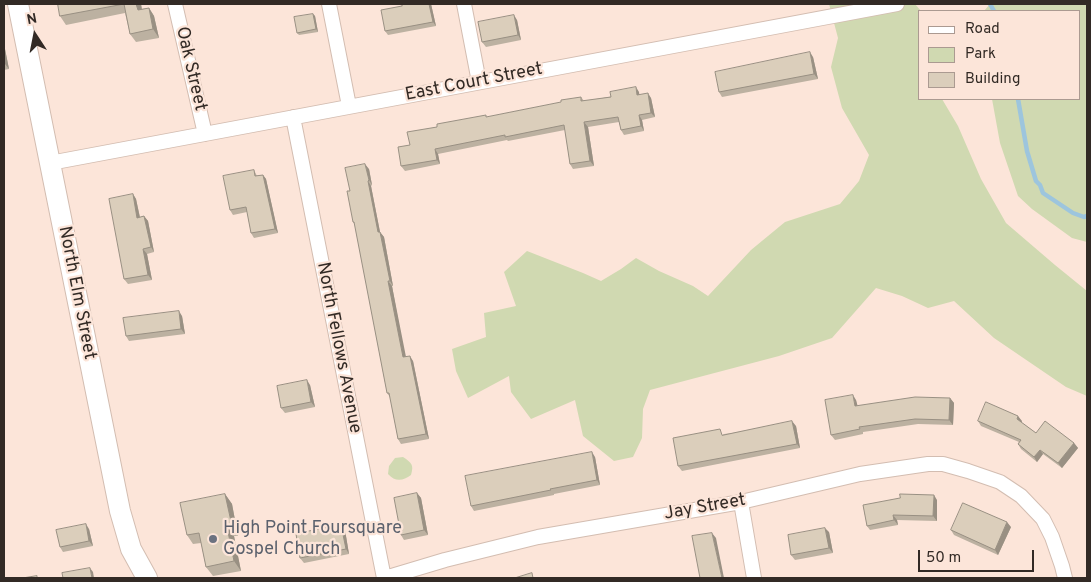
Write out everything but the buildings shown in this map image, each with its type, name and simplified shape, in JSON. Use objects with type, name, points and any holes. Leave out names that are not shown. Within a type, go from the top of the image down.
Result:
[{"type":"main road","name":"North Elm Street","points":[[18,4],[120,511],[131,549],[147,578]]},
{"type":"street","name":"Oak Street","points":[[175,4],[205,134]]},
{"type":"street","points":[[328,4],[349,106]]},
{"type":"street","points":[[464,4],[479,82]]},
{"type":"street","name":"East Court Street","points":[[50,163],[897,4]]},
{"type":"street","name":"North Fellows Avenue","points":[[293,117],[384,578]]},
{"type":"street","name":"Jay Street","points":[[384,578],[445,560],[538,537],[741,502],[860,474],[928,464],[943,464],[968,470],[1000,482],[1021,496],[1042,519],[1052,537],[1065,578]]},
{"type":"street","points":[[741,502],[754,578]]},
{"type":"green space","points":[[829,4],[915,4],[920,10],[918,10],[918,100],[943,100],[958,126],[981,179],[1006,223],[1087,291],[1087,396],[1066,387],[994,338],[954,301],[928,308],[902,296],[876,288],[832,338],[779,356],[650,390],[643,409],[642,438],[633,457],[614,461],[583,436],[575,400],[531,419],[511,392],[509,376],[468,398],[456,371],[452,349],[486,337],[484,313],[516,306],[504,272],[527,251],[601,281],[636,258],[659,271],[693,286],[708,296],[751,250],[785,222],[840,204],[859,181],[869,155],[842,108],[831,67],[838,38]]},
{"type":"green space","points":[[990,4],[1087,4],[1087,242],[1072,238],[1032,209],[1018,196],[1000,143],[992,100],[1081,100],[1081,10],[985,10]]},
{"type":"green space","points":[[403,457],[412,464],[411,475],[402,479],[393,478],[388,474],[389,466],[395,458]]},
{"type":"waterway","points":[[990,4],[993,10]]},
{"type":"waterway","points":[[1018,100],[1027,151],[1036,181],[1043,193],[1073,213],[1084,217],[1087,216]]},
{"type":"place","name":"High Point Foursquare Gospel Church","points":[[213,539]]}]
